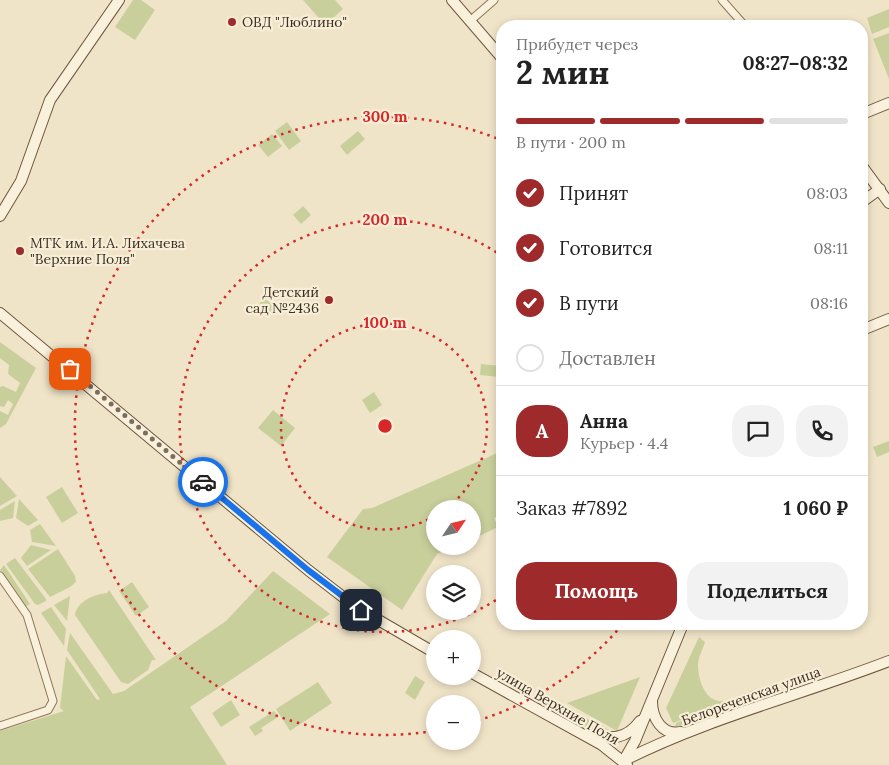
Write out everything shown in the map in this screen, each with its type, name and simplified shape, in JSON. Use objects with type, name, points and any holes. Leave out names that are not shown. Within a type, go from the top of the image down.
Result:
[{"type":"main road","points":[[0,216],[21,181],[50,100],[119,0]]},
{"type":"main road","points":[[452,0],[496,51]]},
{"type":"main road","points":[[868,112],[889,103]]},
{"type":"main road","points":[[868,174],[889,203]]},
{"type":"main road","points":[[868,198],[880,189]]},
{"type":"main road","points":[[0,312],[315,576],[356,607],[426,648]]},
{"type":"main road","points":[[868,328],[889,319]]},
{"type":"main road","points":[[625,763],[681,630]]},
{"type":"main road","name":"Белореченская улица","points":[[625,763],[654,745],[889,661]]},
{"type":"main road","name":"улица Верхние Поля","points":[[481,678],[569,726],[625,763]]},
{"type":"main road","points":[[652,700],[655,718],[664,729],[675,733],[695,730]]},
{"type":"main road","points":[[569,726],[598,736],[618,738],[630,733],[647,711]]},
{"type":"street","points":[[470,21],[494,0]]},
{"type":"street","points":[[722,0],[740,20]]},
{"type":"street","points":[[0,576],[26,615],[53,701],[48,710],[0,726]]},
{"type":"green space","points":[[133,0],[141,0],[155,10],[135,40],[115,27]]},
{"type":"green space","points":[[303,0],[335,0],[343,9],[325,25]]},
{"type":"green space","points":[[889,9],[889,27],[872,34],[867,18]]},
{"type":"green space","points":[[889,33],[889,79],[873,39]]},
{"type":"green space","points":[[287,122],[301,141],[289,150],[275,131]]},
{"type":"green space","points":[[358,131],[365,139],[347,155],[340,146]]},
{"type":"green space","points":[[272,134],[282,146],[268,157],[258,145]]},
{"type":"green space","points":[[303,206],[311,215],[301,224],[293,215]]},
{"type":"green space","points":[[264,298],[275,307],[267,316],[256,308]]},
{"type":"green space","points":[[0,342],[36,368],[6,424],[0,428],[0,411],[8,415],[13,404],[8,400],[4,407],[0,406],[0,387],[3,386],[16,392],[20,383],[8,374],[9,365],[0,358]]},
{"type":"green space","points":[[481,364],[496,366],[496,377],[480,375]]},
{"type":"green space","points":[[374,392],[382,405],[370,413],[362,400]]},
{"type":"green space","points":[[273,410],[295,428],[281,446],[258,428]]},
{"type":"green space","points":[[889,441],[889,452],[877,457],[873,447]]},
{"type":"green space","points":[[496,454],[496,517],[494,518],[496,528],[481,535],[481,500],[426,500],[426,555],[436,555],[430,565],[426,565],[426,572],[402,610],[327,557],[363,509],[372,508]]},
{"type":"green space","points":[[0,477],[17,496],[0,506]]},
{"type":"green space","points":[[62,487],[78,513],[62,523],[46,497]]},
{"type":"green space","points":[[19,499],[38,520],[28,526],[16,518]]},
{"type":"green space","points":[[15,501],[13,518],[0,521],[0,510]]},
{"type":"green space","points":[[40,524],[56,546],[32,542],[30,530]]},
{"type":"green space","points":[[31,545],[51,550],[27,566],[21,558]]},
{"type":"green space","points":[[58,549],[75,576],[76,582],[50,597],[28,569]]},
{"type":"green space","points":[[15,558],[46,601],[38,605],[35,604],[6,564]]},
{"type":"green space","points":[[4,565],[30,604],[25,607],[0,570]]},
{"type":"green space","points":[[273,571],[330,614],[190,707],[227,765],[0,765],[0,731],[64,711],[60,708],[66,656],[97,700],[100,699],[67,650],[70,633],[113,694],[124,691],[226,621]]},
{"type":"green space","points":[[132,582],[149,607],[136,616],[119,591]]},
{"type":"green space","points":[[109,590],[156,660],[152,660],[148,670],[128,684],[121,682],[75,615],[79,606],[87,599],[107,593]]},
{"type":"green space","points":[[70,596],[67,621],[54,605]]},
{"type":"green space","points":[[51,607],[66,629],[64,646],[41,613]]},
{"type":"green space","points":[[699,637],[705,642],[699,659],[698,671],[704,689],[712,699],[725,701],[754,690],[757,694],[752,696],[752,699],[675,728],[676,723],[691,716],[673,723],[666,708]]},
{"type":"green space","points":[[415,676],[425,682],[415,700],[405,693]]},
{"type":"green space","points":[[640,677],[617,731],[567,703]]},
{"type":"green space","points":[[318,682],[332,703],[290,731],[276,709]]},
{"type":"green space","points":[[231,700],[240,715],[221,727],[212,713]]},
{"type":"green space","points":[[566,708],[609,730],[607,734],[586,727],[563,714]]},
{"type":"green space","points":[[274,711],[278,717],[261,728],[263,731],[255,736],[249,727]]},
{"type":"way so far","points":[[70,369],[203,482]]},
{"type":"place","name":"ОВД \"Люблино\"","points":[[232,22]]},
{"type":"place","name":"МТК им. И.А. Лихачева \"Верхние Поля\"","points":[[20,251]]},
{"type":"place","name":"Детский сад №2436","points":[[329,300]]},
{"type":"route","points":[[203,482],[308,570],[361,610]]}]
